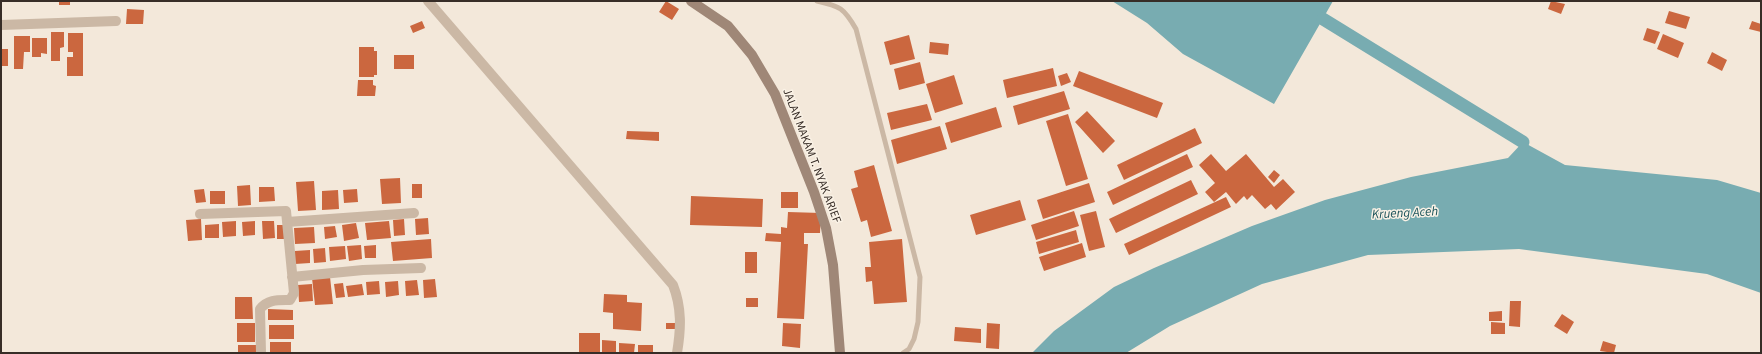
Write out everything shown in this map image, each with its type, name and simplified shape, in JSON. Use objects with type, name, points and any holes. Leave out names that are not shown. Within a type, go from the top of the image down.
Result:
[{"type":"street","points":[[428,1],[673,285],[680,308],[680,331],[677,353]]},
{"type":"street","name":"JALAN MAKAM T. NYAK ARIEF","points":[[692,1],[728,26],[752,55],[775,94],[814,192],[826,228],[833,265],[840,353]]},
{"type":"street","points":[[1,25],[116,21]]},
{"type":"street","points":[[200,214],[278,210],[286,211],[294,293],[290,300],[272,300],[264,304],[260,310],[261,353]]},
{"type":"street","points":[[287,222],[414,213]]},
{"type":"street","points":[[292,277],[363,270],[421,268]]},
{"type":"lane","points":[[817,1],[836,5],[846,12],[856,30],[920,277],[918,322],[914,339],[909,349],[903,353]]},
{"type":"water","points":[[1112,1],[1333,1],[1274,104],[1183,54],[1147,23]]},
{"type":"water","name":"Krueng Aceh","points":[[1523,142],[1565,165],[1717,180],[1761,193],[1761,293],[1707,274],[1519,249],[1368,255],[1262,284],[1170,326],[1126,353],[1032,353],[1054,331],[1114,287],[1154,268],[1252,226],[1325,200],[1411,177],[1508,158]]},
{"type":"building","points":[[59,1],[70,1],[70,5],[59,5]]},
{"type":"building","points":[[666,1],[679,9],[672,20],[659,12]]},
{"type":"building","points":[[1551,1],[1565,4],[1561,14],[1548,9]]},
{"type":"building","points":[[127,9],[144,10],[143,24],[126,24]]},
{"type":"building","points":[[1669,11],[1690,17],[1686,29],[1665,23]]},
{"type":"building","points":[[422,21],[425,28],[413,33],[410,26]]},
{"type":"building","points":[[1752,21],[1761,24],[1761,32],[1749,29]]},
{"type":"building","points":[[1647,28],[1660,32],[1655,44],[1643,40]]},
{"type":"building","points":[[51,32],[64,32],[64,47],[60,48],[60,61],[51,61]]},
{"type":"building","points":[[68,33],[83,33],[83,76],[67,76],[67,57],[73,57],[73,52],[68,52]]},
{"type":"building","points":[[1663,34],[1684,43],[1678,58],[1657,49]]},
{"type":"building","points":[[909,35],[915,59],[890,65],[884,42]]},
{"type":"building","points":[[14,36],[30,36],[30,52],[24,52],[23,69],[14,69]]},
{"type":"building","points":[[32,38],[47,38],[47,54],[41,53],[41,57],[32,57]]},
{"type":"building","points":[[930,42],[949,44],[948,55],[929,53]]},
{"type":"building","points":[[359,47],[374,47],[374,51],[377,51],[377,75],[374,75],[374,77],[359,77]]},
{"type":"building","points":[[1,49],[8,49],[8,66],[1,66]]},
{"type":"building","points":[[1712,52],[1727,60],[1722,71],[1707,63]]},
{"type":"building","points":[[394,55],[414,55],[414,69],[394,69]]},
{"type":"building","points":[[920,62],[925,83],[899,90],[894,69]]},
{"type":"building","points":[[1053,68],[1057,86],[1007,98],[1003,80]]},
{"type":"building","points":[[1079,71],[1163,103],[1157,118],[1073,86]]},
{"type":"building","points":[[1067,73],[1071,82],[1061,86],[1058,76]]},
{"type":"building","points":[[954,75],[963,104],[935,113],[926,84]]},
{"type":"building","points":[[358,80],[373,80],[373,85],[376,86],[375,96],[357,96]]},
{"type":"building","points":[[1064,91],[1070,109],[1018,125],[1013,106]]},
{"type":"building","points":[[927,104],[932,120],[891,130],[887,113]]},
{"type":"building","points":[[996,107],[1002,127],[951,143],[945,123]]},
{"type":"building","points":[[1087,111],[1115,141],[1103,153],[1075,122]]},
{"type":"building","points":[[1068,114],[1088,179],[1066,186],[1046,121]]},
{"type":"building","points":[[940,126],[947,149],[897,164],[891,140]]},
{"type":"building","points":[[1195,128],[1202,143],[1124,180],[1117,165]]},
{"type":"building","points":[[627,131],[659,132],[659,141],[626,139]]},
{"type":"building","points":[[1187,154],[1193,167],[1113,205],[1107,192]]},
{"type":"building","points":[[1211,154],[1226,171],[1246,154],[1274,187],[1283,179],[1295,192],[1276,210],[1271,204],[1265,209],[1252,195],[1247,200],[1244,196],[1236,204],[1226,192],[1214,202],[1205,192],[1215,183],[1199,165]]},
{"type":"building","points":[[874,165],[892,231],[871,237],[867,220],[861,222],[851,189],[858,187],[854,171]]},
{"type":"building","points":[[1274,170],[1280,175],[1274,183],[1268,177]]},
{"type":"building","points":[[400,178],[401,203],[382,204],[380,179]]},
{"type":"building","points":[[1191,180],[1198,194],[1116,233],[1109,219]]},
{"type":"building","points":[[314,181],[316,210],[298,211],[296,182]]},
{"type":"building","points":[[1089,183],[1095,202],[1043,219],[1037,200]]},
{"type":"building","points":[[412,184],[422,184],[422,198],[412,198]]},
{"type":"building","points":[[250,185],[251,205],[238,206],[237,186]]},
{"type":"building","points":[[259,187],[274,187],[275,201],[259,202]]},
{"type":"building","points":[[204,189],[206,202],[196,203],[194,190]]},
{"type":"building","points":[[357,189],[358,202],[344,203],[343,190]]},
{"type":"building","points":[[338,190],[339,209],[322,210],[322,191]]},
{"type":"building","points":[[210,191],[225,191],[225,204],[210,204]]},
{"type":"building","points":[[781,192],[798,192],[798,208],[781,208]]},
{"type":"building","points":[[691,196],[763,199],[762,227],[690,225]]},
{"type":"building","points":[[1226,197],[1231,207],[1129,255],[1124,244]]},
{"type":"building","points":[[1020,200],[1026,220],[976,235],[970,215]]},
{"type":"building","points":[[1074,211],[1079,226],[1036,240],[1031,225]]},
{"type":"building","points":[[1096,211],[1105,247],[1089,251],[1080,215]]},
{"type":"building","points":[[788,212],[821,213],[820,233],[804,233],[804,244],[808,244],[804,319],[777,318],[781,242],[765,241],[766,233],[781,234],[781,227],[787,228]]},
{"type":"building","points":[[428,218],[429,234],[416,235],[415,219]]},
{"type":"building","points":[[201,219],[202,240],[188,241],[186,220]]},
{"type":"building","points":[[404,219],[405,235],[394,236],[393,220]]},
{"type":"building","points":[[236,221],[236,236],[223,237],[222,222]]},
{"type":"building","points":[[255,221],[255,235],[243,236],[242,222]]},
{"type":"building","points":[[262,221],[274,221],[275,238],[263,239]]},
{"type":"building","points":[[389,221],[391,238],[367,240],[365,223]]},
{"type":"building","points":[[356,223],[359,238],[344,241],[342,225]]},
{"type":"building","points":[[219,224],[219,238],[205,238],[205,225]]},
{"type":"building","points":[[277,225],[284,225],[285,239],[277,239]]},
{"type":"building","points":[[335,226],[337,237],[325,239],[324,227]]},
{"type":"building","points":[[314,227],[315,243],[295,244],[294,228]]},
{"type":"building","points":[[1076,230],[1079,242],[1039,254],[1036,242]]},
{"type":"building","points":[[431,239],[432,258],[393,261],[391,242]]},
{"type":"building","points":[[902,239],[907,302],[874,304],[872,281],[866,282],[865,267],[871,267],[869,242]]},
{"type":"building","points":[[1082,243],[1086,257],[1044,271],[1039,257]]},
{"type":"building","points":[[361,245],[362,259],[349,261],[347,246]]},
{"type":"building","points":[[376,245],[376,258],[365,258],[364,246]]},
{"type":"building","points":[[345,246],[346,259],[330,261],[329,247]]},
{"type":"building","points":[[325,248],[326,262],[314,263],[313,249]]},
{"type":"building","points":[[310,250],[310,263],[295,264],[295,251]]},
{"type":"building","points":[[745,252],[757,252],[757,273],[745,273]]},
{"type":"building","points":[[330,277],[333,304],[315,305],[312,278]]},
{"type":"building","points":[[435,279],[437,297],[424,298],[423,280]]},
{"type":"building","points":[[417,280],[419,295],[406,296],[405,281]]},
{"type":"building","points":[[379,281],[380,294],[367,295],[366,282]]},
{"type":"building","points":[[398,281],[399,295],[386,297],[385,282]]},
{"type":"building","points":[[343,283],[345,297],[336,298],[334,284]]},
{"type":"building","points":[[312,284],[313,301],[299,302],[298,285]]},
{"type":"building","points":[[362,284],[364,295],[348,297],[346,286]]},
{"type":"building","points":[[604,294],[627,295],[627,302],[642,303],[641,331],[613,329],[613,313],[603,312]]},
{"type":"building","points":[[235,297],[252,297],[253,319],[235,319]]},
{"type":"building","points":[[746,298],[758,298],[758,307],[746,307]]},
{"type":"building","points":[[1510,301],[1521,301],[1520,327],[1509,326]]},
{"type":"building","points":[[268,309],[293,310],[293,320],[268,320]]},
{"type":"building","points":[[1502,311],[1502,321],[1489,321],[1489,312]]},
{"type":"building","points":[[1562,314],[1574,322],[1567,334],[1554,326]]},
{"type":"building","points":[[1491,322],[1505,323],[1505,334],[1491,334]]},
{"type":"building","points":[[237,323],[255,323],[255,342],[237,342]]},
{"type":"building","points":[[666,323],[675,323],[675,329],[666,329]]},
{"type":"building","points":[[783,323],[801,324],[800,348],[782,346]]},
{"type":"building","points":[[987,323],[1000,324],[999,349],[986,348]]},
{"type":"building","points":[[269,325],[294,325],[294,339],[269,339]]},
{"type":"building","points":[[955,327],[981,329],[981,343],[954,341]]},
{"type":"building","points":[[579,333],[600,333],[600,353],[579,353]]},
{"type":"building","points":[[602,340],[616,341],[616,353],[602,353]]},
{"type":"building","points":[[1603,341],[1616,345],[1614,353],[1600,351]]},
{"type":"building","points":[[270,342],[291,342],[291,353],[270,353]]},
{"type":"building","points":[[619,343],[635,344],[634,353],[619,353]]},
{"type":"building","points":[[238,345],[256,345],[256,353],[238,353]]},
{"type":"building","points":[[638,345],[653,345],[653,353],[638,353]]},
{"type":"waterway","points":[[1323,19],[1523,142]]}]
